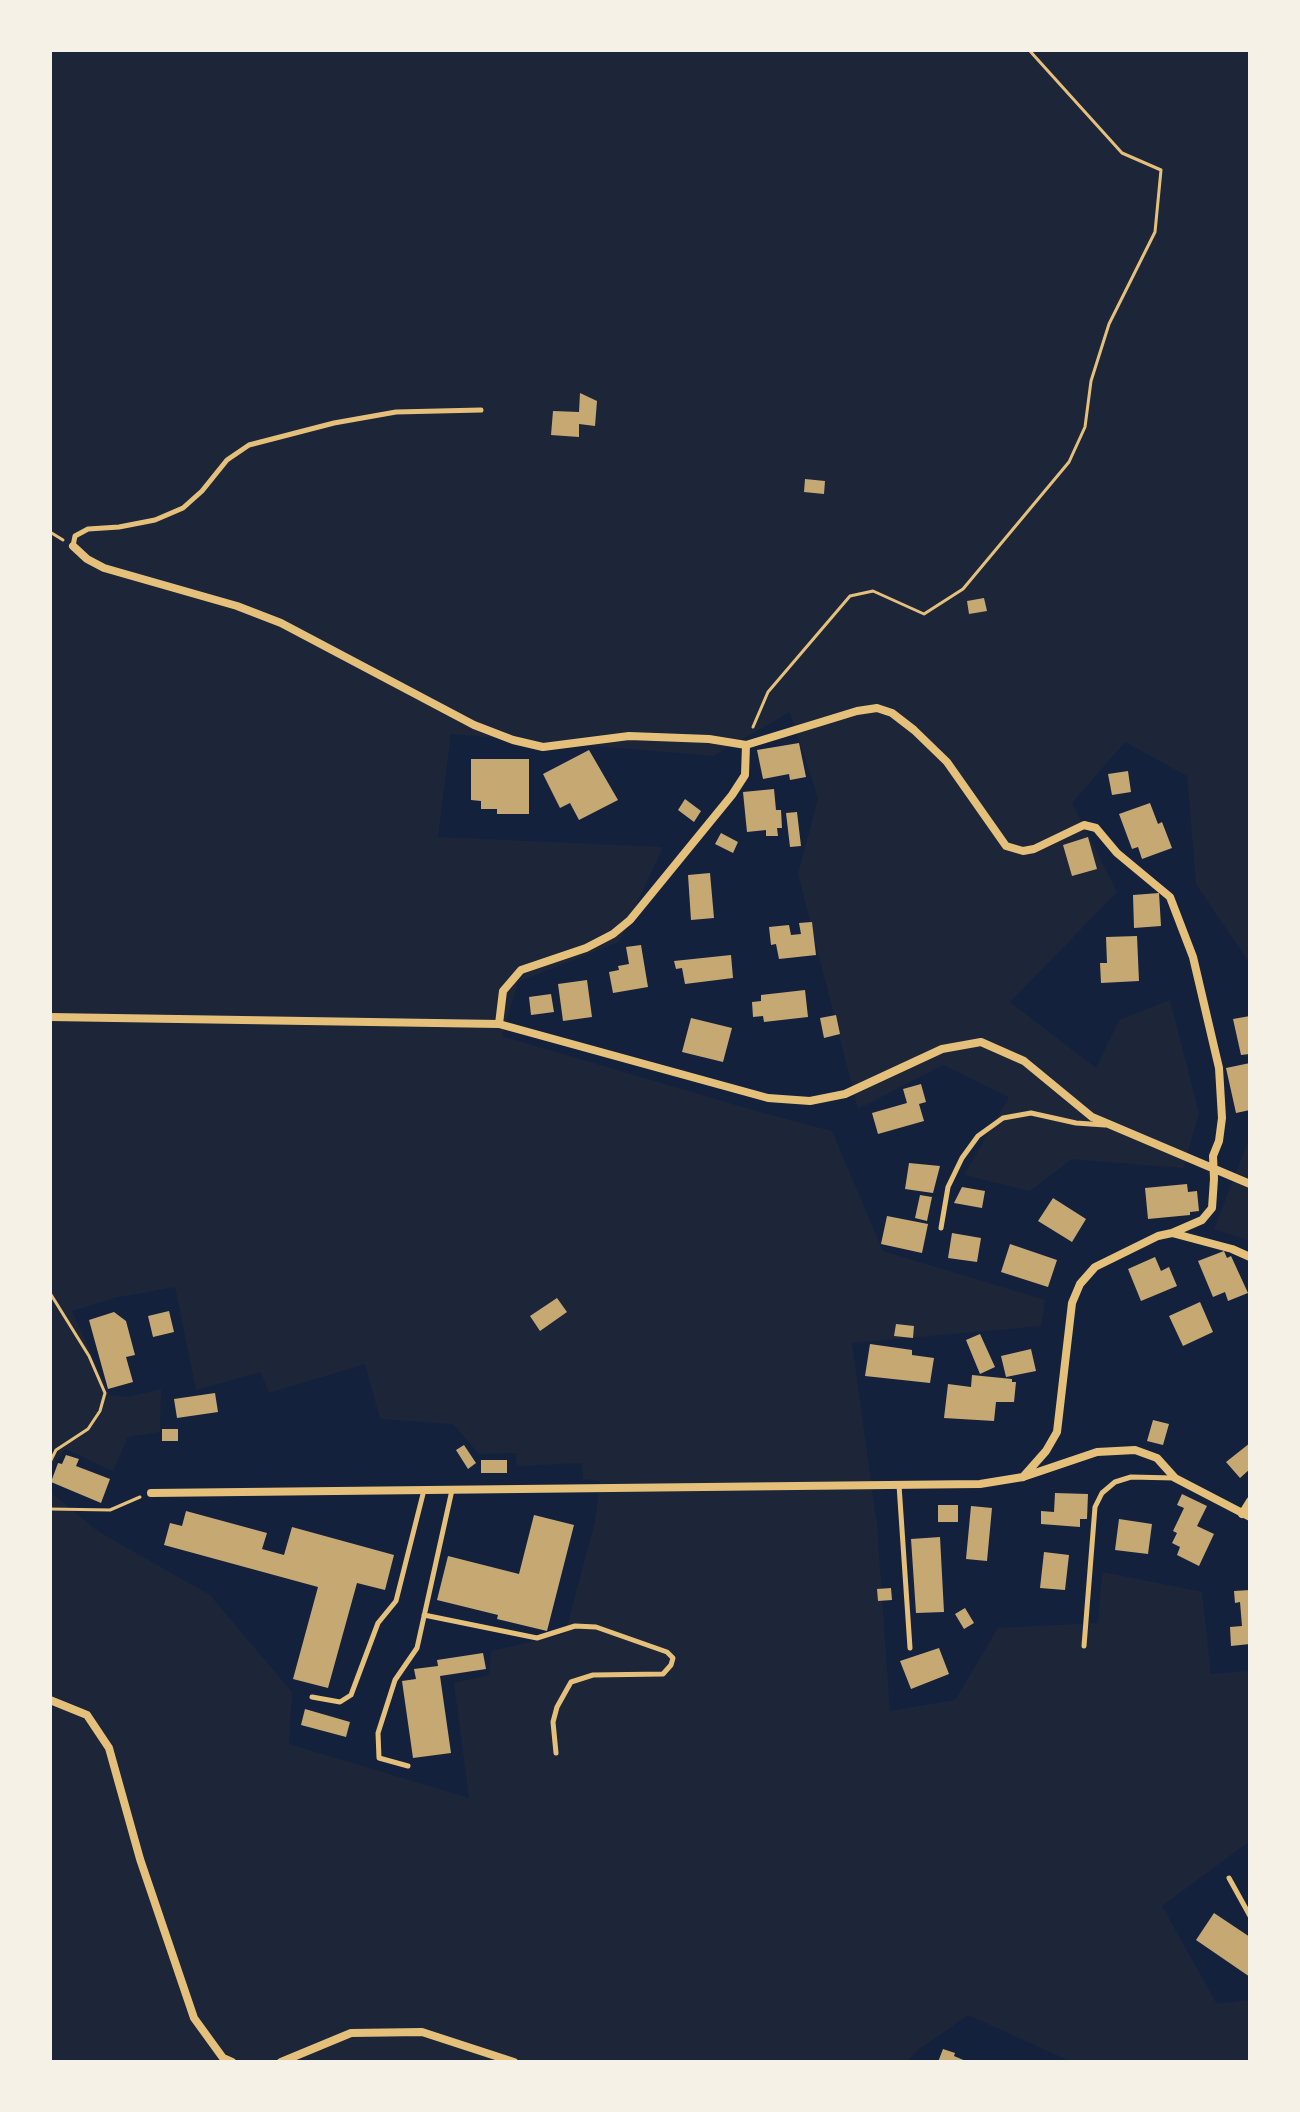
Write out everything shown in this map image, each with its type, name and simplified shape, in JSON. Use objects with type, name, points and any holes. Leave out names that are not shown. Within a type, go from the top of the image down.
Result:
[{"type":"street","points":[[73,546],[87,559],[104,568],[237,606],[281,623],[474,725],[513,740],[543,747],[629,736],[709,739],[746,745],[857,711],[877,708],[892,713],[947,762],[1006,846],[1023,851],[1034,849],[1084,825],[1096,828],[1117,853],[1170,897],[1193,957],[1219,1068],[1222,1093],[1219,1141],[1213,1156],[1212,1208],[1202,1220],[1158,1236],[1095,1267],[1080,1284],[1072,1303],[1057,1432],[1046,1451],[1023,1477]]},
{"type":"street","points":[[499,1024],[503,991],[521,970],[586,948],[613,934],[630,920],[732,795],[745,775],[746,745]]},
{"type":"street","points":[[50,1017],[499,1024],[768,1098],[810,1101],[845,1094],[942,1049],[981,1042],[1024,1061],[1092,1117],[1250,1184]]},
{"type":"street","points":[[1172,1233],[1250,1257]]},
{"type":"street","points":[[151,1493],[980,1484],[1023,1477],[1097,1452],[1135,1450],[1157,1458],[1175,1478],[1246,1516],[1250,1501]]},
{"type":"street","points":[[50,1700],[87,1715],[109,1748],[140,1859],[194,2018],[223,2058],[232,2062]]},
{"type":"street","points":[[281,2062],[351,2033],[422,2032],[514,2062]]},
{"type":"lane","points":[[73,546],[75,536],[88,529],[155,520],[183,508],[202,491],[227,460],[249,445],[334,423],[396,412],[481,410]]},
{"type":"lane","points":[[941,1228],[948,1187],[962,1158],[978,1136],[1003,1118],[1031,1113],[1076,1123],[1114,1126]]},
{"type":"lane","points":[[1084,1646],[1095,1507],[1102,1493],[1115,1482],[1131,1477],[1175,1478]]},
{"type":"lane","points":[[899,1485],[910,1648]]},
{"type":"lane","points":[[312,1697],[340,1702],[351,1695],[378,1623],[396,1601],[424,1490]]},
{"type":"lane","points":[[408,1766],[379,1758],[378,1733],[395,1680],[417,1648],[452,1490]]},
{"type":"lane","points":[[424,1615],[537,1638],[575,1626],[596,1627],[667,1652],[673,1658],[663,1674],[593,1675],[571,1682],[557,1707],[553,1722],[556,1753]]},
{"type":"lane","points":[[1229,1878],[1250,1916]]},
{"type":"path","points":[[746,745],[768,692],[850,596],[873,591],[924,614],[963,589],[1069,462],[1085,427],[1091,381],[1109,324],[1155,232],[1161,170],[1122,153],[1029,50]]},
{"type":"path","points":[[50,1293],[89,1356],[105,1393],[100,1411],[88,1429],[56,1450],[50,1462]]},
{"type":"path","points":[[50,1509],[110,1510],[151,1493]]},
{"type":"shaded area","points":[[50,50],[1250,50],[1250,964],[1196,884],[1187,776],[1125,742],[1072,803],[1117,892],[1010,1002],[1096,1068],[1119,1020],[1170,1000],[1199,1113],[1183,1168],[1072,1159],[1030,1191],[964,1175],[1009,1097],[943,1065],[858,1109],[798,874],[818,798],[790,712],[713,756],[451,734],[438,837],[663,847],[619,942],[518,982],[502,1036],[832,1131],[883,1251],[1045,1300],[1041,1326],[852,1343],[877,1525],[890,1711],[955,1700],[998,1628],[1098,1623],[1102,1572],[1202,1592],[1211,1674],[1250,1671],[1250,1841],[1162,1906],[1217,2004],[1250,2000],[1250,2062],[1072,2062],[968,2015],[918,2050],[907,2062],[50,2062],[50,1492],[99,1532],[210,1595],[292,1692],[289,1744],[469,1798],[454,1683],[489,1675],[491,1651],[565,1634],[595,1521],[600,1481],[583,1479],[582,1463],[517,1466],[516,1453],[479,1454],[453,1424],[380,1419],[365,1364],[269,1393],[261,1372],[196,1390],[175,1287],[114,1298],[72,1311],[110,1395],[128,1397],[161,1389],[160,1432],[128,1437],[113,1471],[65,1449],[50,1473]]},
{"type":"shaded area","points":[[1250,1140],[1250,1241],[1214,1229]]},
{"type":"building","points":[[580,393],[597,401],[595,426],[579,424],[579,437],[551,435],[553,411],[579,412]]},
{"type":"building","points":[[805,479],[825,481],[824,494],[804,492]]},
{"type":"building","points":[[984,598],[987,611],[969,614],[967,601]]},
{"type":"building","points":[[799,743],[806,777],[790,780],[789,774],[763,779],[757,750]]},
{"type":"building","points":[[589,750],[618,800],[579,820],[570,803],[560,808],[543,774]]},
{"type":"building","points":[[471,759],[529,759],[529,814],[497,814],[497,809],[481,809],[481,801],[471,800]]},
{"type":"building","points":[[1128,771],[1131,792],[1112,795],[1108,774]]},
{"type":"building","points":[[774,789],[776,810],[781,810],[782,828],[777,828],[778,836],[766,836],[766,830],[747,832],[743,792]]},
{"type":"building","points":[[685,799],[701,811],[694,822],[678,810]]},
{"type":"building","points":[[1150,803],[1158,824],[1162,822],[1172,848],[1142,859],[1138,847],[1132,849],[1119,814]]},
{"type":"building","points":[[797,812],[801,846],[790,847],[786,813]]},
{"type":"building","points":[[721,833],[738,842],[733,853],[715,844]]},
{"type":"building","points":[[1088,837],[1097,869],[1072,876],[1063,845]]},
{"type":"building","points":[[710,873],[714,918],[691,920],[688,875]]},
{"type":"building","points":[[1159,893],[1161,926],[1134,928],[1133,895]]},
{"type":"building","points":[[812,922],[816,955],[779,959],[776,944],[771,945],[769,927],[789,925],[791,935],[801,934],[799,923]]},
{"type":"building","points":[[1137,936],[1139,981],[1101,983],[1100,963],[1107,963],[1106,937]]},
{"type":"building","points":[[641,945],[648,987],[613,993],[609,972],[629,964],[626,947]]},
{"type":"building","points":[[731,955],[733,978],[685,984],[682,968],[676,969],[674,961]]},
{"type":"building","points":[[587,980],[592,1017],[563,1021],[558,984]]},
{"type":"building","points":[[805,990],[808,1017],[764,1022],[763,1016],[753,1017],[752,1002],[761,1001],[761,995]]},
{"type":"building","points":[[551,994],[554,1012],[531,1015],[529,997]]},
{"type":"building","points":[[836,1015],[840,1034],[824,1038],[820,1018]]},
{"type":"building","points":[[1250,1016],[1250,1054],[1241,1055],[1233,1019]]},
{"type":"building","points":[[691,1018],[732,1028],[723,1062],[682,1052]]},
{"type":"building","points":[[1250,1063],[1250,1110],[1236,1113],[1226,1068]]},
{"type":"building","points":[[921,1084],[926,1102],[919,1104],[924,1121],[878,1134],[872,1113],[907,1103],[903,1089]]},
{"type":"building","points":[[909,1163],[940,1166],[933,1193],[905,1189]]},
{"type":"building","points":[[1187,1184],[1188,1192],[1197,1191],[1199,1211],[1190,1212],[1190,1215],[1148,1219],[1145,1188]]},
{"type":"building","points":[[962,1187],[985,1191],[982,1208],[954,1203]]},
{"type":"building","points":[[920,1195],[932,1197],[927,1221],[915,1218]]},
{"type":"building","points":[[1053,1198],[1086,1219],[1072,1242],[1038,1221]]},
{"type":"building","points":[[887,1216],[928,1224],[922,1253],[881,1244]]},
{"type":"building","points":[[952,1233],[981,1238],[977,1262],[948,1258]]},
{"type":"building","points":[[1010,1244],[1057,1260],[1048,1287],[1001,1272]]},
{"type":"building","points":[[1224,1251],[1227,1258],[1231,1256],[1248,1293],[1228,1301],[1225,1292],[1213,1297],[1198,1261]]},
{"type":"building","points":[[1155,1257],[1161,1271],[1169,1267],[1177,1286],[1141,1301],[1128,1269]]},
{"type":"building","points":[[557,1298],[567,1312],[540,1331],[530,1316]]},
{"type":"building","points":[[1200,1302],[1213,1332],[1183,1346],[1169,1316]]},
{"type":"building","points":[[169,1311],[174,1332],[153,1337],[148,1316]]},
{"type":"building","points":[[114,1312],[126,1321],[135,1355],[126,1357],[133,1382],[108,1389],[89,1320]]},
{"type":"building","points":[[896,1324],[914,1326],[913,1338],[894,1336]]},
{"type":"building","points":[[980,1334],[995,1367],[980,1374],[966,1340]]},
{"type":"building","points":[[870,1344],[912,1350],[912,1355],[934,1358],[930,1383],[865,1376]]},
{"type":"building","points":[[1031,1349],[1036,1371],[1006,1377],[1001,1356]]},
{"type":"building","points":[[972,1375],[1012,1379],[1016,1382],[1014,1402],[996,1402],[994,1421],[944,1418],[948,1384],[971,1387]]},
{"type":"building","points":[[215,1393],[218,1412],[177,1418],[174,1399]]},
{"type":"building","points":[[1153,1420],[1169,1424],[1163,1445],[1147,1441]]},
{"type":"building","points":[[162,1429],[178,1429],[178,1441],[162,1441]]},
{"type":"building","points":[[1250,1443],[1250,1469],[1240,1478],[1226,1462]]},
{"type":"building","points":[[464,1445],[476,1463],[468,1469],[456,1450]]},
{"type":"building","points":[[66,1455],[79,1459],[76,1466],[110,1479],[101,1503],[51,1482],[58,1463],[62,1464]]},
{"type":"building","points":[[481,1460],[507,1460],[507,1473],[481,1473]]},
{"type":"building","points":[[1055,1493],[1088,1494],[1087,1519],[1080,1519],[1080,1527],[1041,1524],[1041,1511],[1054,1512]]},
{"type":"building","points":[[1182,1494],[1207,1506],[1197,1526],[1214,1534],[1199,1566],[1177,1555],[1180,1547],[1172,1543],[1177,1533],[1173,1531],[1184,1508],[1177,1505]]},
{"type":"building","points":[[938,1505],[958,1505],[958,1522],[938,1522]]},
{"type":"building","points":[[971,1506],[992,1508],[987,1561],[966,1559]]},
{"type":"building","points":[[186,1511],[267,1533],[262,1549],[284,1555],[292,1527],[394,1555],[385,1590],[357,1583],[328,1688],[293,1679],[318,1587],[164,1545],[170,1523],[182,1526]]},
{"type":"building","points":[[534,1515],[574,1525],[547,1631],[437,1600],[448,1556],[519,1574]]},
{"type":"building","points":[[1119,1519],[1152,1524],[1148,1554],[1115,1550]]},
{"type":"building","points":[[940,1537],[944,1612],[916,1613],[911,1539]]},
{"type":"building","points":[[1044,1552],[1069,1555],[1065,1590],[1040,1588]]},
{"type":"building","points":[[891,1588],[892,1600],[878,1601],[877,1589]]},
{"type":"building","points":[[1250,1590],[1250,1644],[1231,1646],[1230,1627],[1242,1626],[1240,1602],[1235,1603],[1234,1591]]},
{"type":"building","points":[[965,1608],[974,1623],[964,1629],[955,1614]]},
{"type":"building","points":[[939,1648],[949,1674],[911,1689],[900,1661]]},
{"type":"building","points":[[483,1653],[486,1669],[440,1676],[451,1753],[413,1758],[402,1681],[416,1679],[414,1669],[438,1666],[437,1660]]},
{"type":"building","points":[[305,1709],[350,1722],[346,1737],[301,1725]]},
{"type":"building","points":[[1214,1913],[1250,1937],[1250,1977],[1196,1940]]},
{"type":"building","points":[[943,2049],[955,2053],[954,2056],[968,2062],[938,2062]]}]
